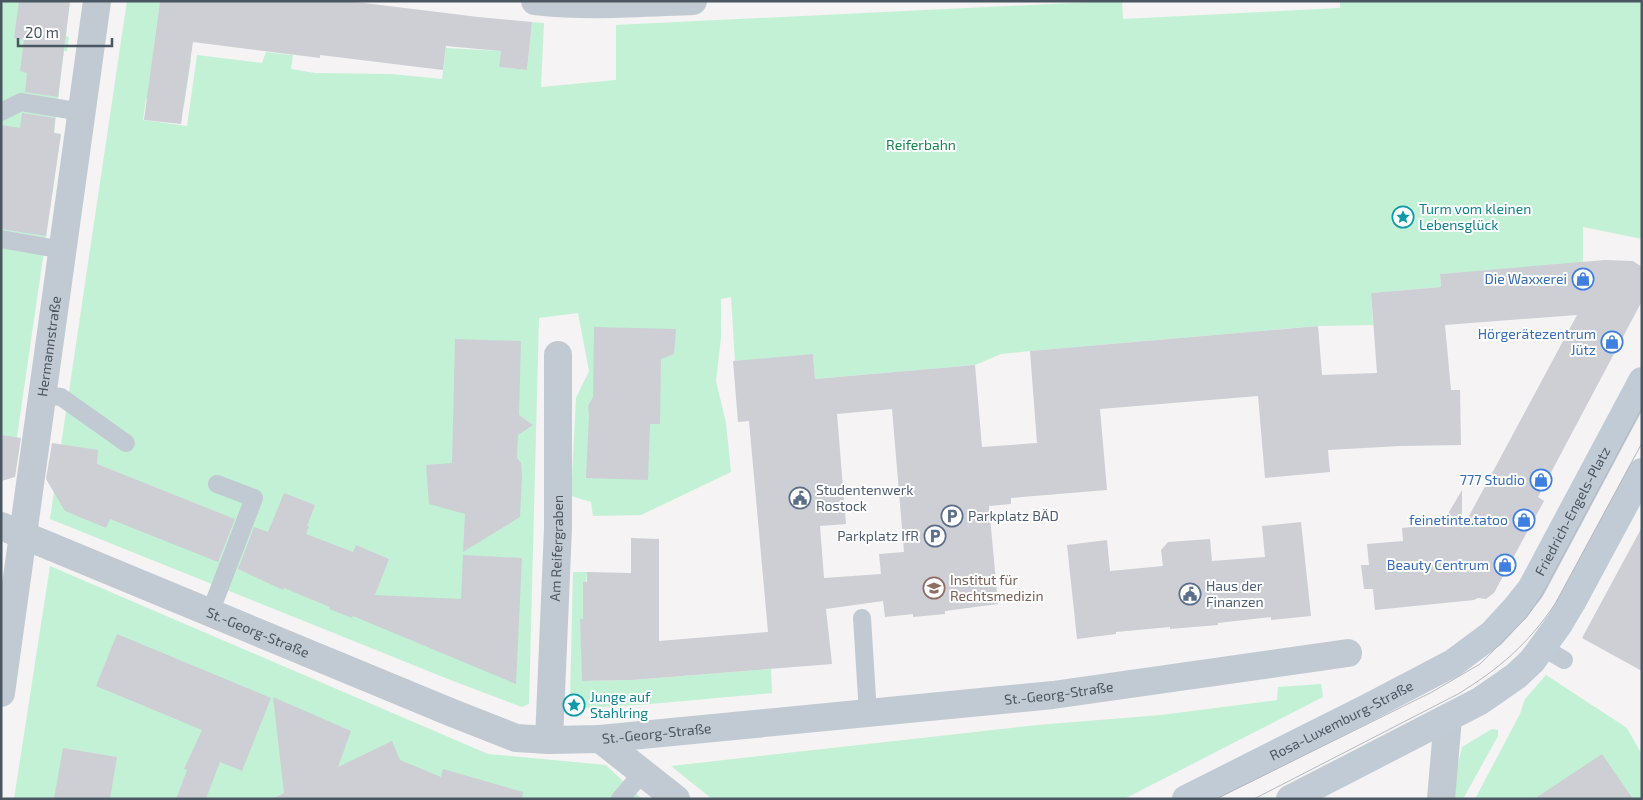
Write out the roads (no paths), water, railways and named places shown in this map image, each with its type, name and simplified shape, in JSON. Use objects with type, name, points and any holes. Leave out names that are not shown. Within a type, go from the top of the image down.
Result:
[{"type":"street","name":"Hermannstraße","points":[[1,693],[12,531],[43,395],[97,1]]},
{"type":"street","points":[[535,1],[614,4],[693,1]]},
{"type":"street","name":"Am Reifergraben","points":[[550,740],[558,528],[558,355]]},
{"type":"street","name":"Friedrich-Engels-Platz","points":[[1492,634],[1515,610],[1531,589],[1642,381]]},
{"type":"street","points":[[1290,799],[1480,701],[1516,676],[1532,661],[1553,654],[1559,624],[1642,472]]},
{"type":"street","name":"St.-Georg-Straße","points":[[12,531],[516,738],[550,740],[600,739],[868,714],[1053,695],[1348,653]]},
{"type":"street","name":"Rosa-Luxemburg-Straße","points":[[1186,799],[1444,667],[1492,634]]},
{"type":"street","points":[[1441,799],[1447,748],[1448,718]]},
{"type":"street","points":[[600,739],[676,799]]},
{"type":"lane","points":[[1,112],[21,102],[82,112]]},
{"type":"lane","points":[[1,239],[63,250]]},
{"type":"lane","points":[[43,395],[61,397],[126,443]]},
{"type":"lane","points":[[210,613],[254,498],[217,484]]},
{"type":"lane","points":[[862,618],[868,714]]},
{"type":"lane","points":[[620,799],[643,772]]},
{"type":"tram line","points":[[1216,799],[1432,692],[1480,664],[1526,618],[1542,595],[1642,408]]},
{"type":"tram line","points":[[1254,799],[1458,694],[1487,675],[1512,655],[1555,604],[1642,443]]},
{"type":"place","name":"Turm vom kleinen Lebensglück","points":[[1403,217]]},
{"type":"place","name":"Die Waxxerei","points":[[1583,279]]},
{"type":"place","name":"Hörgerätezentrum Jütz","points":[[1612,342]]},
{"type":"place","name":"777 Studio","points":[[1541,480]]},
{"type":"place","name":"Studentenwerk Rostock","points":[[800,498]]},
{"type":"place","name":"Parkplatz BÄD","points":[[952,516]]},
{"type":"place","name":"feinetinte.tatoo","points":[[1524,520]]},
{"type":"place","name":"Parkplatz IfR","points":[[935,536]]},
{"type":"place","name":"Beauty Centrum","points":[[1505,565]]},
{"type":"place","name":"Institut für Rechtsmedizin","points":[[934,588]]},
{"type":"place","name":"Haus der Finanzen","points":[[1190,594]]},
{"type":"place","name":"Junge auf Stahlring","points":[[574,705]]},
{"type":"park label","name":"Reiferbahn","points":[[921,145]]}]
